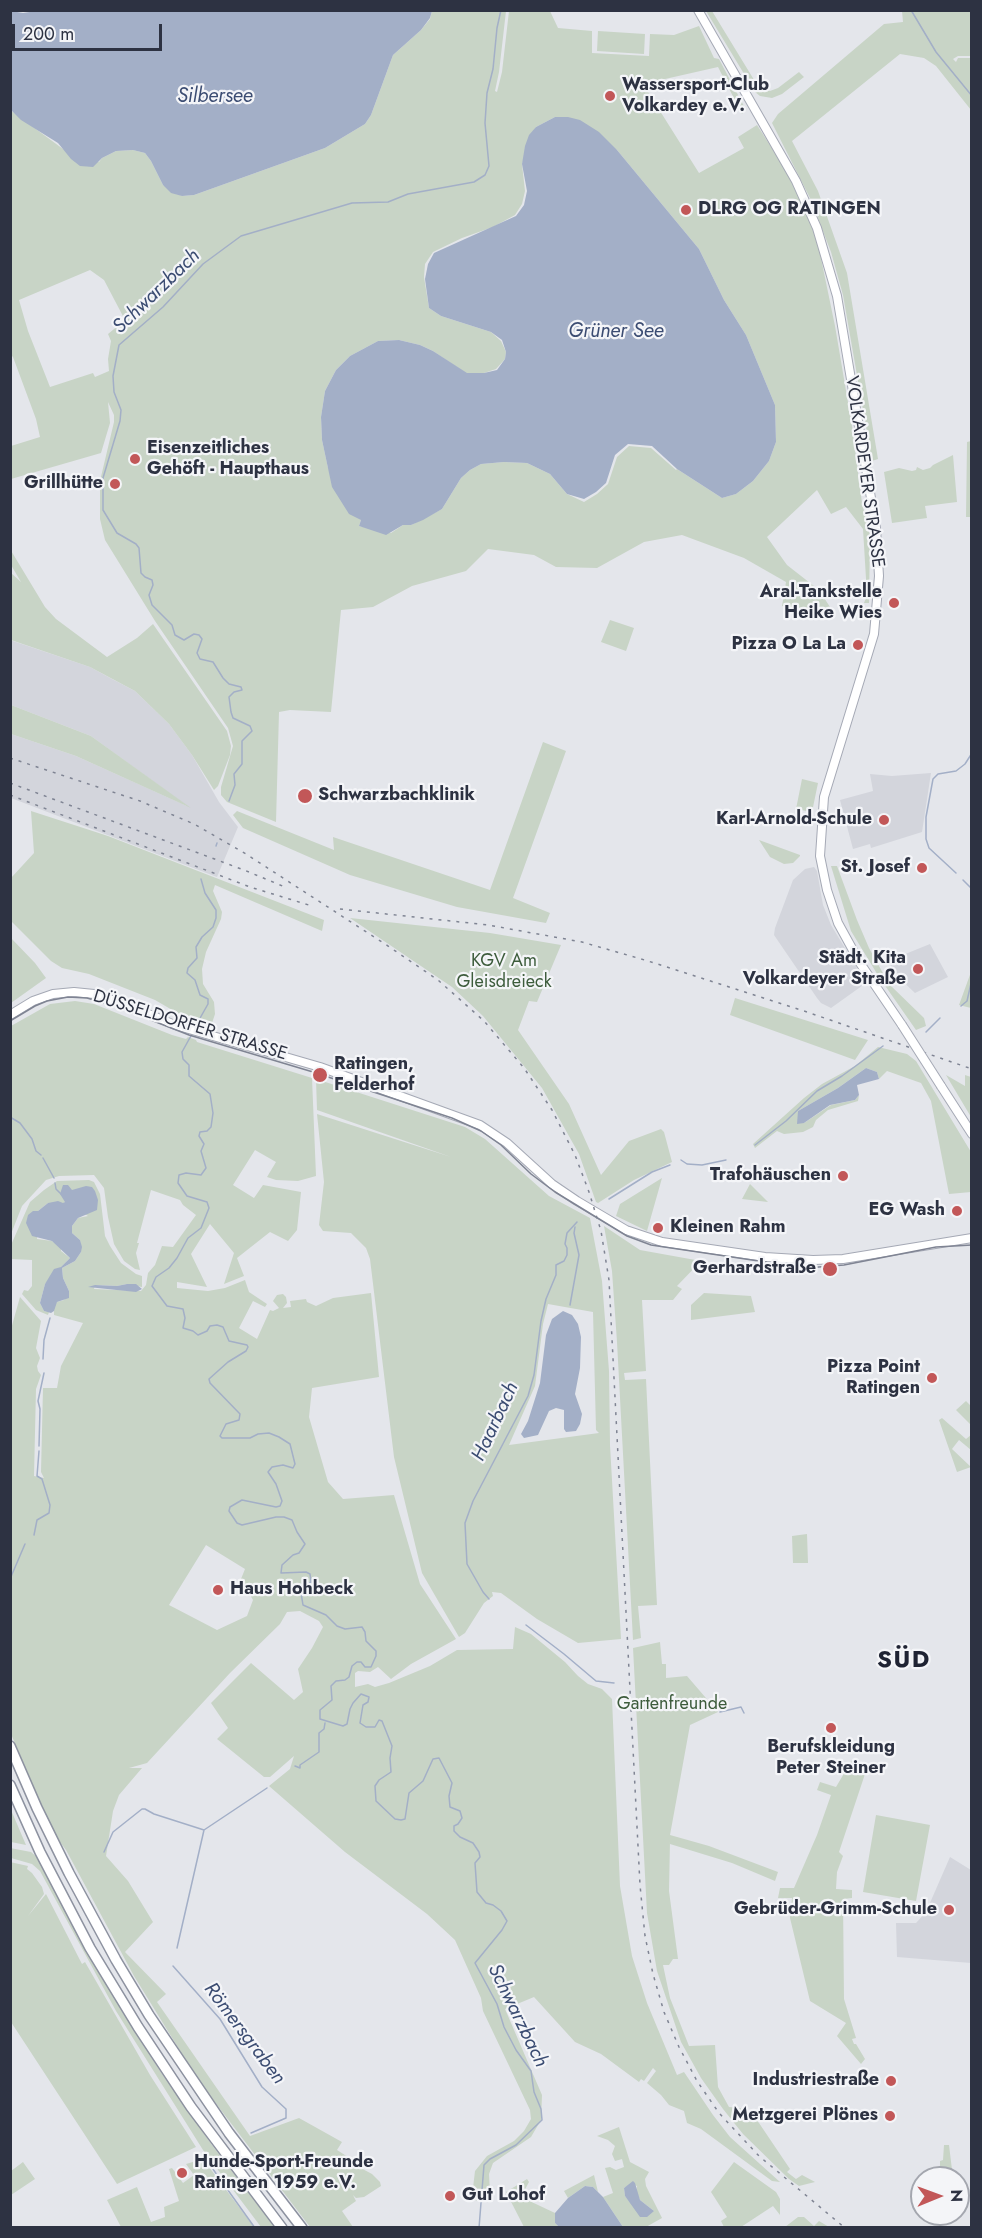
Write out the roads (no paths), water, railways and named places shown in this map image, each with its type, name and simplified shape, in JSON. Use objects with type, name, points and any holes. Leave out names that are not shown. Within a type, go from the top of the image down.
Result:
[{"type":"highway","points":[[10,1746],[69,1873],[149,2015],[229,2133],[302,2228]]},
{"type":"highway","points":[[10,1785],[40,1852],[90,1948],[125,2007],[191,2106],[282,2228]]},
{"type":"main road","name":"VOLKARDEYER STRASSE","points":[[698,10],[796,181],[817,228],[837,296],[876,528],[879,576],[874,634],[824,797],[820,856],[827,890],[838,923],[860,963],[972,1134]]},
{"type":"main road","name":"DÜSSELDORFER STRASSE","points":[[10,1015],[40,998],[74,992],[94,994],[189,1030],[314,1065],[468,1119],[500,1138],[552,1184],[626,1230],[645,1238],[714,1250],[806,1260],[843,1259],[972,1238]]},
{"type":"water","name":"Silbersee","points":[[432,10],[430,18],[421,30],[393,55],[371,115],[365,124],[325,148],[194,195],[182,196],[171,193],[163,185],[145,153],[133,150],[116,151],[102,158],[93,167],[80,166],[58,143],[21,120],[11,110],[11,11],[23,13],[36,11]]},
{"type":"water","name":"Grüner See","points":[[555,117],[580,120],[599,132],[617,150],[699,249],[724,300],[746,335],[775,405],[776,442],[769,461],[753,481],[736,494],[722,498],[677,469],[652,446],[628,444],[615,455],[606,483],[584,499],[567,494],[550,474],[527,463],[481,464],[461,478],[442,509],[423,520],[411,525],[403,525],[386,535],[359,526],[361,520],[349,514],[332,487],[322,440],[321,417],[325,391],[336,370],[350,356],[378,341],[399,340],[420,345],[467,373],[497,370],[505,359],[506,352],[502,340],[491,332],[441,316],[429,308],[425,279],[428,264],[434,253],[516,216],[524,205],[527,191],[522,164],[529,135],[536,127]]},
{"type":"water","points":[[866,1068],[877,1072],[879,1079],[857,1085],[859,1095],[855,1100],[830,1105],[804,1123],[797,1124],[798,1111],[838,1088]]},
{"type":"water","points":[[63,1185],[68,1185],[72,1190],[86,1186],[92,1187],[98,1200],[97,1210],[78,1218],[72,1226],[72,1233],[80,1240],[81,1252],[75,1261],[62,1268],[69,1298],[57,1302],[51,1313],[44,1311],[40,1303],[45,1284],[54,1269],[61,1267],[70,1258],[52,1241],[32,1236],[26,1223],[28,1215],[33,1211],[38,1211],[48,1203],[65,1202],[60,1194]]},
{"type":"water","points":[[136,1284],[142,1289],[136,1292],[88,1287],[95,1285]]},
{"type":"water","points":[[563,1311],[572,1315],[578,1324],[581,1337],[580,1368],[575,1394],[582,1414],[580,1424],[576,1431],[566,1432],[564,1410],[556,1408],[549,1411],[538,1435],[524,1438],[521,1434],[528,1421],[540,1383],[546,1335],[552,1319]]},
{"type":"water","points":[[633,2181],[640,2200],[654,2211],[647,2217],[640,2217],[625,2196],[624,2188]]},
{"type":"water","points":[[585,2186],[593,2187],[603,2197],[623,2227],[559,2227],[555,2223],[555,2213],[568,2198]]},
{"type":"waterway","name":"Schwarzbach","points":[[229,801],[235,785],[234,774],[242,764],[242,741],[252,731],[250,726],[233,718],[231,712],[229,697],[234,692],[242,690],[241,687],[229,684],[213,662],[200,659],[197,653],[202,639],[199,635],[194,634],[184,640],[175,635],[172,625],[152,605],[149,595],[153,585],[152,580],[141,573],[139,548],[117,533],[103,510],[103,478],[120,421],[121,410],[114,392],[113,376],[119,345],[163,307],[203,264],[241,236],[352,203],[388,202],[408,194],[474,182],[485,175],[489,166],[485,123],[487,93],[493,69],[501,10]]},
{"type":"waterway","name":"Haarbach","points":[[911,10],[936,52],[972,96]]},
{"type":"waterway","name":"Haarbach","points":[[956,873],[929,848],[926,839],[926,817],[933,779],[938,774],[956,771],[965,764],[972,753]]},
{"type":"waterway","name":"Schwarzbach","points":[[195,1027],[208,1004],[208,999],[200,995],[195,980],[187,973],[188,968],[197,958],[196,947],[202,937],[213,927],[216,918],[216,910],[205,893],[201,879]]},
{"type":"waterway","name":"Haarbach","points":[[963,880],[972,889]]},
{"type":"waterway","name":"Haarbach","points":[[961,1006],[967,1001],[972,979]]},
{"type":"waterway","name":"Haarbach","points":[[926,1032],[940,1018]]},
{"type":"waterway","name":"Schwarzbach","points":[[192,1034],[182,1052],[183,1059],[189,1065],[189,1076],[210,1094],[213,1113],[211,1127],[207,1131],[200,1132],[199,1136],[204,1144],[201,1151],[206,1168],[201,1175],[186,1173],[179,1175],[178,1183],[187,1196],[207,1202],[209,1208],[201,1228],[188,1238],[177,1258],[169,1268],[156,1277],[152,1286],[167,1306],[183,1309],[185,1318],[183,1328],[198,1335],[207,1331],[210,1326],[217,1325],[223,1327],[229,1341],[248,1347],[246,1351],[228,1362],[209,1379],[210,1383],[240,1414],[239,1420],[226,1424],[220,1436],[222,1438],[250,1438],[258,1434],[269,1433],[290,1444],[295,1464],[293,1468],[283,1465],[272,1467],[268,1472],[276,1484],[282,1501],[280,1506],[242,1500],[230,1507],[229,1511],[237,1523],[242,1525],[276,1517],[292,1520],[305,1544],[299,1553],[293,1555],[282,1565],[281,1573],[306,1572],[310,1574],[311,1582],[302,1587],[303,1605],[326,1615],[337,1626],[345,1629],[362,1627],[366,1641],[376,1651],[371,1667],[365,1667],[361,1662],[357,1662],[352,1666],[349,1677],[336,1681],[331,1686],[332,1700],[320,1710],[320,1719],[343,1726],[347,1724],[353,1703],[361,1694],[369,1697],[368,1702],[363,1705],[360,1723],[366,1727],[375,1727],[379,1720],[382,1721],[392,1746],[391,1772],[379,1780],[375,1786],[376,1801],[395,1819],[405,1819],[409,1793],[423,1781],[433,1759],[439,1758],[452,1783],[449,1796],[450,1807],[460,1811],[462,1818],[454,1826],[454,1831],[460,1837],[473,1843],[479,1852],[480,1857],[475,1863],[477,1892],[486,1903],[501,1911],[507,1921],[475,1963],[497,2004],[504,2027],[516,2050],[531,2071],[542,2120],[516,2145],[490,2159],[484,2165],[479,2228]]},
{"type":"waterway","name":"Haarbach","points":[[755,1145],[786,1121],[817,1091],[883,1046]]},
{"type":"waterway","points":[[10,1117],[20,1123],[32,1139],[36,1151],[41,1155]]},
{"type":"waterway","points":[[43,1158],[54,1178]]},
{"type":"waterway","name":"Haarbach","points":[[681,1160],[687,1164],[702,1165],[726,1160]]},
{"type":"waterway","name":"Haarbach","points":[[609,1199],[652,1172],[670,1165]]},
{"type":"waterway","points":[[55,1183],[56,1189],[61,1194]]},
{"type":"waterway","name":"Haarbach","points":[[489,1599],[467,1564],[465,1523],[473,1501],[528,1396],[534,1375],[546,1299],[556,1275],[556,1265],[564,1261],[567,1255],[565,1244],[567,1233],[577,1222]]},
{"type":"waterway","points":[[570,1305],[579,1255],[574,1233],[575,1227]]},
{"type":"waterway","points":[[43,1359],[44,1340],[50,1318]]},
{"type":"waterway","points":[[39,1446],[40,1409],[38,1401],[44,1373]]},
{"type":"waterway","points":[[34,1535],[37,1520],[49,1513],[50,1505],[42,1479],[37,1476],[39,1451]]},
{"type":"waterway","points":[[10,1579],[25,1544]]},
{"type":"waterway","name":"Haarbach","points":[[526,1625],[596,1681],[614,1683]]},
{"type":"waterway","name":"Haarbach","points":[[720,1712],[741,1707],[744,1713]]},
{"type":"waterway","name":"Römersgraben","points":[[295,1766],[300,1768],[300,1765],[319,1752],[319,1733],[324,1729],[325,1723]]},
{"type":"waterway","name":"Römersgraben","points":[[177,1948],[204,1830],[267,1788]]},
{"type":"waterway","points":[[104,1852],[113,1832],[142,1809],[204,1830]]},
{"type":"waterway","name":"Römersgraben","points":[[173,1966],[220,2019],[262,2087],[286,2109],[286,2118],[251,2133]]},
{"type":"waterway","name":"Römersgraben","points":[[205,2158],[255,2228]]},
{"type":"tram line","points":[[10,1021],[47,1001],[68,997],[87,998],[118,1007],[189,1035],[313,1072],[452,1118],[481,1131],[501,1145],[531,1174],[555,1192],[627,1236],[651,1245],[806,1268],[844,1265],[936,1247],[972,1245]]},
{"type":"railway","points":[[10,758],[140,801],[194,824],[246,854],[388,946],[438,980],[484,1021],[524,1068],[552,1110],[575,1155],[589,1192],[601,1231],[609,1280],[640,1885],[645,1936],[653,1974],[664,2012],[679,2047],[697,2081],[719,2113],[759,2156],[845,2228]]},
{"type":"railway","points":[[10,783],[285,887]]},
{"type":"railway","points":[[10,795],[250,887],[312,906]]},
{"type":"railway","points":[[340,909],[488,925],[582,942],[807,1012],[972,1069]]},
{"type":"place","name":"Wassersport-Club Volkardey e.V.","points":[[610,96]]},
{"type":"place","name":"DLRG OG RATINGEN","points":[[686,210]]},
{"type":"place","name":"Eisenzeitliches Gehöft - Haupthaus","points":[[135,459]]},
{"type":"place","name":"Grillhütte","points":[[115,484]]},
{"type":"place","name":"Aral-Tankstelle Heike Wies","points":[[894,603]]},
{"type":"place","name":"Pizza O La La","points":[[858,645]]},
{"type":"place","name":"Schwarzbachklinik","points":[[305,796]]},
{"type":"place","name":"Karl-Arnold-Schule","points":[[884,820]]},
{"type":"place","name":"St. Josef","points":[[922,868]]},
{"type":"place","name":"Städt. Kita Volkardeyer Straße","points":[[918,969]]},
{"type":"place","name":"Ratingen, Felderhof","points":[[320,1075]]},
{"type":"place","name":"Trafohäuschen","points":[[843,1176]]},
{"type":"place","name":"EG Wash","points":[[957,1211]]},
{"type":"place","name":"Kleinen Rahm","points":[[658,1228]]},
{"type":"place","name":"Gerhardstraße","points":[[830,1269]]},
{"type":"place","name":"Pizza Point Ratingen","points":[[932,1378]]},
{"type":"place","name":"Haus Hohbeck","points":[[218,1590]]},
{"type":"place","name":"Berufskleidung Peter Steiner","points":[[831,1728]]},
{"type":"place","name":"Gebrüder-Grimm-Schule","points":[[949,1910]]},
{"type":"place","name":"Industriestraße","points":[[891,2081]]},
{"type":"place","name":"Metzgerei Plönes","points":[[890,2116]]},
{"type":"place","name":"Hunde-Sport-Freunde Ratingen 1959 e.V.","points":[[182,2173]]},
{"type":"place","name":"Gut Lohof","points":[[450,2196]]},
{"type":"district","name":"SÜD","points":[[904,1661]]},
{"type":"park label","name":"KGV Am Gleisdreieck","points":[[504,972]]},
{"type":"park label","name":"Gartenfreunde","points":[[672,1705]]}]
